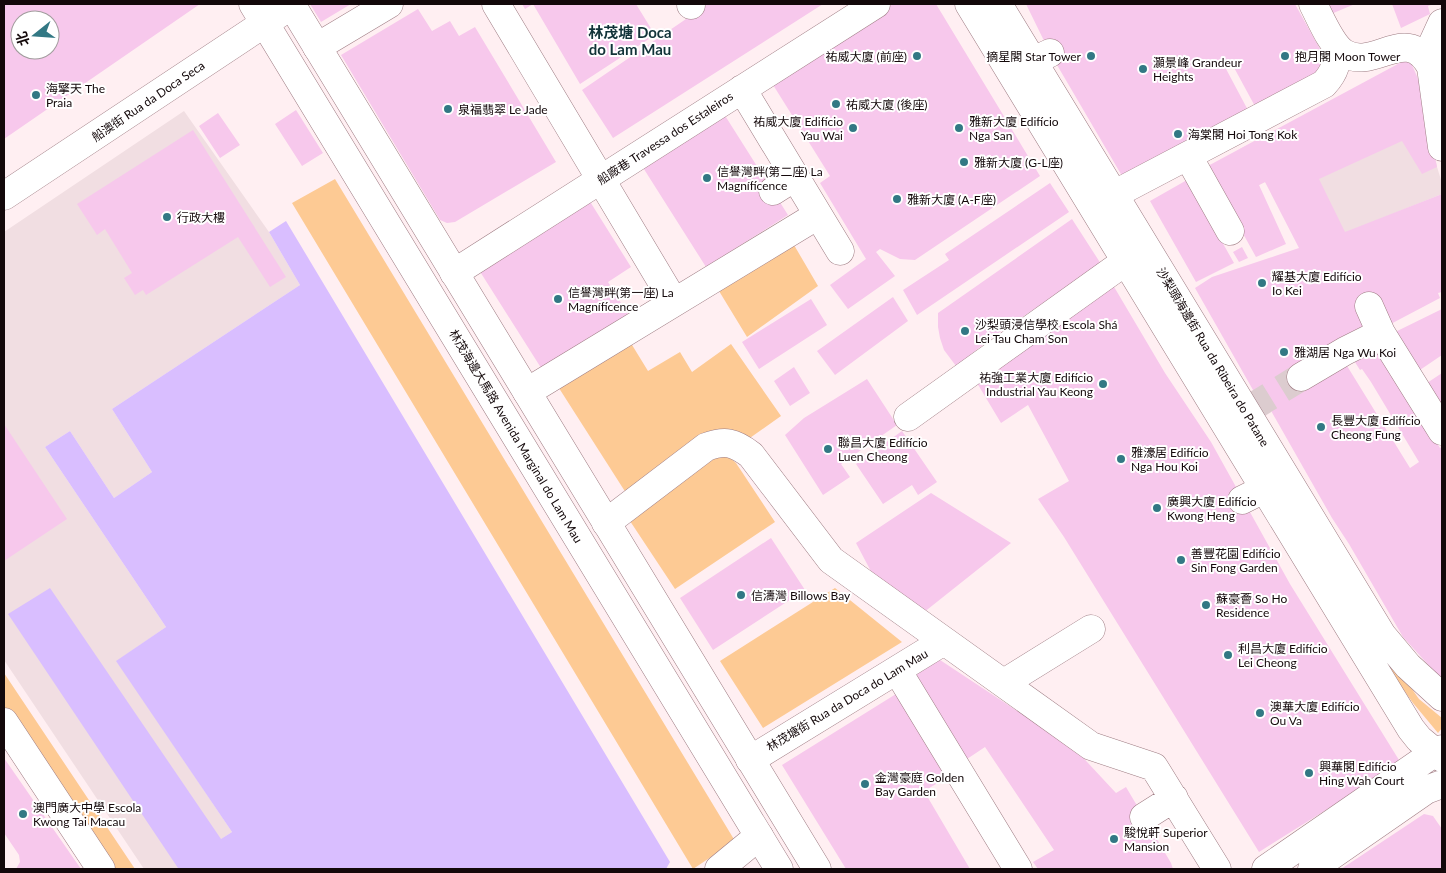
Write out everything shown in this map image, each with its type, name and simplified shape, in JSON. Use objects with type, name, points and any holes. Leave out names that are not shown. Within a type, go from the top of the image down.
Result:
[{"type":"street","points":[[317,47],[389,4]]},
{"type":"street","points":[[496,4],[674,302]]},
{"type":"street","name":"船廠巷 Travessa dos Estaleiros","points":[[454,273],[876,4]]},
{"type":"street","name":"沙梨頭海邊街 Rua da Ribeira do Patane","points":[[969,4],[1126,261],[1255,492],[1411,729],[1433,757]]},
{"type":"street","name":"沙梨頭海邊街 Rua da Ribeira do Patane","points":[[998,4],[1042,57],[1113,195],[1382,635],[1408,666],[1442,698]]},
{"type":"street","points":[[1113,195],[1324,84],[1332,76],[1338,56],[1336,46],[1313,4]]},
{"type":"street","points":[[292,5],[816,869]]},
{"type":"street","name":"船澳街 Rua da Doca Seca","points":[[4,196],[259,13],[292,5]]},
{"type":"street","name":"林茂海邊大馬路 Avenida Marginal do Lam Mau","points":[[259,13],[779,869]]},
{"type":"street","points":[[1422,55],[1442,23]]},
{"type":"street","points":[[1336,46],[1344,53],[1352,56],[1376,55],[1399,47],[1409,48],[1422,55],[1431,67],[1442,147]]},
{"type":"street","points":[[742,89],[784,184],[818,215],[840,251]]},
{"type":"street","points":[[1188,156],[1230,231]]},
{"type":"street","points":[[491,394],[522,384],[674,302],[818,215]]},
{"type":"street","points":[[908,416],[1126,261]]},
{"type":"street","points":[[1369,306],[1381,333],[1442,430]]},
{"type":"street","points":[[1302,377],[1345,351],[1381,333]]},
{"type":"street","points":[[606,523],[706,447],[717,443],[729,443],[740,447],[751,455],[831,560],[1091,746],[1154,767],[1217,869]]},
{"type":"street","points":[[1004,683],[1091,629]]},
{"type":"street","name":"林茂塘街 Rua da Doca do Lam Mau","points":[[750,760],[944,641]]},
{"type":"street","points":[[896,670],[1018,869]]},
{"type":"street","points":[[4,722],[101,869]]},
{"type":"street","points":[[1266,869],[1433,757]]},
{"type":"street","points":[[1312,869],[1426,790],[1442,784]]},
{"type":"street","points":[[1144,817],[1174,798]]},
{"type":"street","points":[[719,869],[761,839],[791,827]]},
{"type":"shaded area","points":[[1419,81],[1442,183],[1442,194],[1330,239],[1265,182],[1259,185],[1240,149],[1281,127],[1292,146]]},
{"type":"shaded area","points":[[184,111],[269,232],[300,285],[112,409],[152,472],[114,498],[70,431],[45,447],[166,627],[117,661],[232,832],[176,869],[144,869],[4,660],[4,232]]},
{"type":"shaded area","points":[[335,179],[735,841],[693,869],[292,203]]},
{"type":"shaded area","points":[[286,221],[670,862],[666,869],[176,869],[178,868],[8,614],[50,588],[221,839],[232,832],[116,661],[166,627],[45,447],[70,431],[114,498],[152,472],[112,409],[300,285],[269,232]]},
{"type":"shaded area","points":[[794,245],[818,286],[747,337],[719,291]]},
{"type":"shaded area","points":[[629,340],[648,371],[680,352],[692,372],[731,344],[781,416],[747,440],[626,493],[557,385]]},
{"type":"shaded area","points":[[723,456],[729,457],[736,463],[775,522],[675,589],[630,521],[712,459]]},
{"type":"shaded area","points":[[835,588],[902,642],[763,728],[720,661]]},
{"type":"shaded area","points":[[1350,601],[1419,699],[1442,718],[1442,728],[1438,733],[1389,670]]},
{"type":"shaded area","points":[[4,673],[135,869],[108,869],[4,712]]},
{"type":"building","name":"海擎天 The Praia","points":[[4,4],[200,4],[4,139]]},
{"type":"building","points":[[310,4],[351,4],[321,22]]},
{"type":"building","points":[[522,4],[533,4],[525,9]]},
{"type":"building","points":[[533,4],[636,4],[655,35],[580,84]]},
{"type":"building","points":[[708,4],[823,4],[613,138],[582,90]]},
{"type":"building","points":[[893,4],[936,4],[1040,176],[915,260],[900,259],[880,249],[876,252],[895,276],[848,309],[830,285],[866,259],[820,183],[830,176],[770,80]]},
{"type":"building","name":"灝景峰 Grandeur Heights","points":[[1026,4],[1295,4],[1327,65],[1324,72],[1257,110],[1231,62],[1225,67],[1250,114],[1125,181],[1050,53]]},
{"type":"building","points":[[1326,4],[1355,4],[1331,14]]},
{"type":"building","points":[[1392,4],[1434,4],[1428,6],[1430,14],[1401,28]]},
{"type":"building","name":"泉福翡翠 Le Jade","points":[[418,9],[432,31],[450,21],[459,36],[475,27],[556,162],[455,222],[447,223],[440,220],[341,55]]},
{"type":"building","points":[[1409,58],[1419,81],[1437,167],[1422,174],[1402,141],[1319,179],[1345,232],[1442,194],[1442,292],[1438,293],[1440,298],[1385,327],[1372,331],[1344,361],[1410,468],[1419,462],[1371,382],[1353,359],[1380,344],[1440,448],[1442,447],[1442,680],[1403,637],[1262,395],[1257,397],[1195,288],[1212,277],[1299,248],[1265,182],[1259,185],[1286,244],[1256,257],[1206,167]]},
{"type":"building","points":[[296,110],[323,153],[302,166],[275,124]]},
{"type":"building","points":[[218,113],[240,145],[220,158],[199,126]]},
{"type":"building","name":"信譽灣畔(第二座) La Magnífícence","points":[[724,114],[788,215],[706,267],[642,166]]},
{"type":"building","name":"行政大樓","points":[[193,130],[286,277],[270,287],[238,237],[146,295],[143,290],[135,295],[124,278],[132,273],[105,229],[97,235],[77,204]]},
{"type":"building","points":[[1187,180],[1234,263],[1196,282],[1150,201]]},
{"type":"building","points":[[1050,183],[1069,212],[917,315],[903,290],[949,260],[945,254]]},
{"type":"building","name":"信譽灣畔(第一座) La Magnífícence","points":[[589,200],[631,267],[608,282],[629,316],[543,371],[479,270]]},
{"type":"building","points":[[1072,219],[1101,264],[994,336],[956,366],[944,350],[938,327],[938,313]]},
{"type":"building","points":[[1242,247],[1248,258],[1239,262],[1233,252]]},
{"type":"building","points":[[1110,280],[1165,373],[1211,442],[1290,584],[1399,760],[1369,783],[1259,852],[1064,537],[1038,499],[1069,481],[1028,405],[1001,423],[974,378]]},
{"type":"building","points":[[893,297],[908,321],[835,375],[817,351]]},
{"type":"building","points":[[811,299],[827,325],[759,369],[742,342]]},
{"type":"building","points":[[1442,309],[1442,355],[1414,374],[1387,336]]},
{"type":"building","points":[[794,367],[810,393],[790,406],[774,381]]},
{"type":"building","points":[[1442,373],[1442,418],[1421,387]]},
{"type":"building","name":"聯昌大廈 Edifício Luen Cheong","points":[[867,379],[897,425],[841,464],[850,477],[823,495],[785,435],[804,418]]},
{"type":"building","points":[[4,424],[67,519],[4,561]]},
{"type":"building","points":[[902,431],[937,482],[918,495],[912,485],[883,504],[856,464]]},
{"type":"building","points":[[931,493],[1011,543],[923,613],[875,579],[856,543]]},
{"type":"building","name":"信濤灣 Billows Bay","points":[[771,538],[805,590],[713,650],[680,598]]},
{"type":"building","points":[[940,660],[1075,749],[1116,793],[1126,787],[1173,869],[1038,869],[1033,862],[1054,850],[985,747],[967,759],[912,676]]},
{"type":"building","name":"金灣豪庭 Golden Bay Garden","points":[[896,694],[948,777],[924,791],[970,869],[846,869],[782,765]]},
{"type":"building","name":"澳門廣大中學 Escola Kwong Tai Macau","points":[[4,758],[81,869],[16,869],[20,862],[19,855],[4,833]]},
{"type":"building","points":[[1424,814],[1433,816],[1442,829],[1442,869],[1341,869]]},
{"type":"tunnel","points":[[1246,411],[1301,377]]},
{"type":"place","name":"祐威大廈 (前座)","points":[[917,56]]},
{"type":"place","name":"摘星閣 Star Tower","points":[[1091,56]]},
{"type":"place","name":"抱月閣 Moon Tower","points":[[1285,56]]},
{"type":"place","name":"灝景峰 Grandeur Heights","points":[[1143,69]]},
{"type":"place","name":"海擎天 The Praia","points":[[36,95]]},
{"type":"place","name":"祐威大廈 (後座)","points":[[836,104]]},
{"type":"place","name":"泉福翡翠 Le Jade","points":[[448,109]]},
{"type":"place","name":"祐威大廈 Edifício Yau Wai","points":[[853,128]]},
{"type":"place","name":"雅新大廈 Edifício Nga San","points":[[959,128]]},
{"type":"place","name":"海棠閣 Hoi Tong Kok","points":[[1178,134]]},
{"type":"place","name":"雅新大廈 (G-L座)","points":[[964,162]]},
{"type":"place","name":"信譽灣畔(第二座) La Magnífícence","points":[[707,178]]},
{"type":"place","name":"雅新大廈 (A-F座)","points":[[897,199]]},
{"type":"place","name":"行政大樓","points":[[167,217]]},
{"type":"place","name":"耀基大廈 Edifício Io Kei","points":[[1262,283]]},
{"type":"place","name":"信譽灣畔(第一座) La Magnífícence","points":[[558,299]]},
{"type":"place","name":"沙梨頭浸信學校 Escola Shá Lei Tau Cham Son","points":[[965,331]]},
{"type":"place","name":"雅湖居 Nga Wu Koi","points":[[1284,352]]},
{"type":"place","name":"祐強工業大廈 Edifício Industrial Yau Keong","points":[[1103,384]]},
{"type":"place","name":"長豐大廈 Edifício Cheong Fung","points":[[1321,427]]},
{"type":"place","name":"聯昌大廈 Edifício Luen Cheong","points":[[828,449]]},
{"type":"place","name":"雅濠居 Edifício Nga Hou Koi","points":[[1121,459]]},
{"type":"place","name":"廣興大廈 Edifício Kwong Heng","points":[[1157,508]]},
{"type":"place","name":"善豐花園 Edifício Sin Fong Garden","points":[[1181,560]]},
{"type":"place","name":"信濤灣 Billows Bay","points":[[741,595]]},
{"type":"place","name":"蘇豪薈 So Ho Residence","points":[[1206,605]]},
{"type":"place","name":"利昌大廈 Edifício Lei Cheong","points":[[1228,655]]},
{"type":"place","name":"澳華大廈 Edifício Ou Va","points":[[1260,713]]},
{"type":"place","name":"興華閣 Edifício Hing Wah Court","points":[[1309,773]]},
{"type":"place","name":"金灣豪庭 Golden Bay Garden","points":[[865,784]]},
{"type":"place","name":"澳門廣大中學 Escola Kwong Tai Macau","points":[[23,814]]},
{"type":"place","name":"駿悅軒 Superior Mansion","points":[[1114,839]]},
{"type":"district","name":"林茂塘 Doca do Lam Mau","points":[[630,40]]}]
